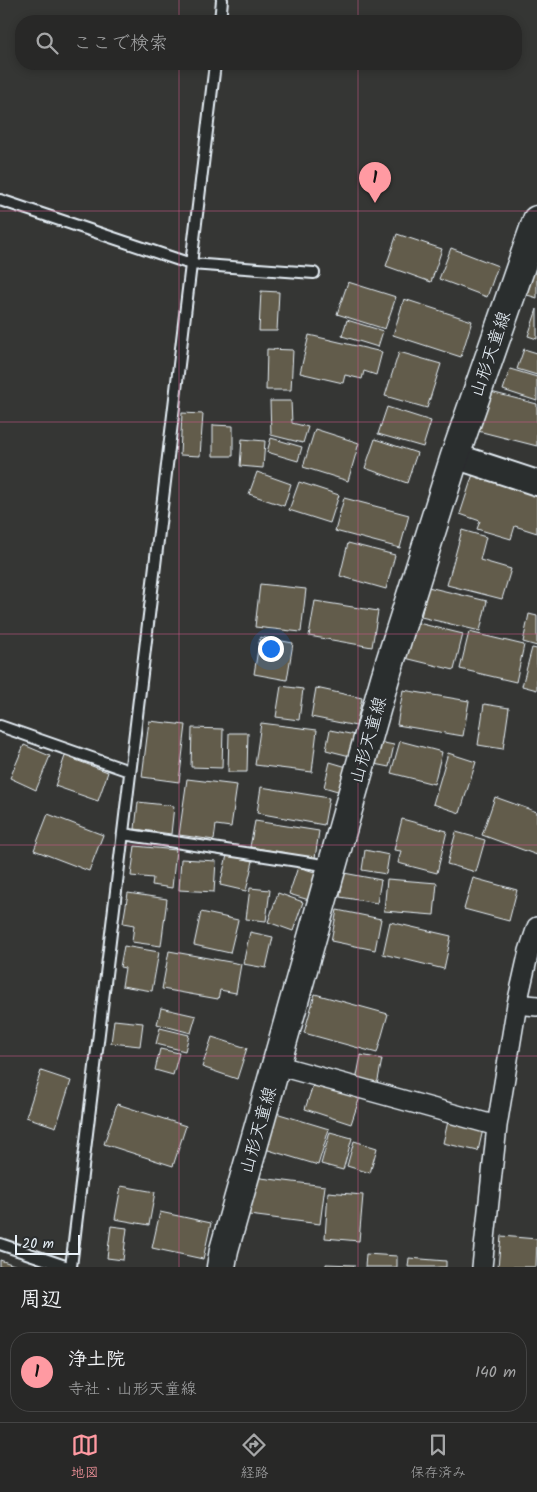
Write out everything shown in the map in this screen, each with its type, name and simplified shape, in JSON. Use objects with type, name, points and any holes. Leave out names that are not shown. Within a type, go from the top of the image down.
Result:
[{"type":"main road","name":"山形天童線","points":[[221,1267],[224,1250],[388,669],[455,456],[537,220]]},
{"type":"street","points":[[455,456],[537,483]]},
{"type":"street","points":[[482,1267],[497,1126],[517,1004],[529,951],[537,927]]},
{"type":"street","points":[[517,1004],[537,1006]]},
{"type":"street","points":[[276,1065],[497,1126]]},
{"type":"lane","points":[[221,15],[222,0]]},
{"type":"lane","points":[[0,1244],[70,1267],[214,70]]},
{"type":"lane","points":[[0,200],[191,264],[314,273]]},
{"type":"lane","points":[[0,726],[129,771]]},
{"type":"lane","points":[[123,834],[332,867]]},
{"type":"building","points":[[397,234],[442,249],[431,282],[386,266]]},
{"type":"building","points":[[451,248],[498,266],[487,297],[439,279]]},
{"type":"building","points":[[537,260],[537,298],[521,293]]},
{"type":"building","points":[[348,282],[396,297],[385,329],[337,314]]},
{"type":"building","points":[[261,291],[279,292],[277,331],[259,331]]},
{"type":"building","points":[[404,299],[472,321],[461,357],[393,335]]},
{"type":"building","points":[[537,309],[537,339],[528,336]]},
{"type":"building","points":[[347,320],[383,331],[378,347],[342,336]]},
{"type":"building","points":[[309,335],[382,352],[376,375],[364,371],[362,379],[345,375],[343,383],[300,373]]},
{"type":"building","points":[[267,349],[293,350],[291,390],[266,390]]},
{"type":"building","points":[[524,349],[537,353],[537,375],[517,369]]},
{"type":"building","points":[[399,352],[441,364],[427,408],[385,396]]},
{"type":"building","points":[[510,369],[537,377],[537,401],[503,390]]},
{"type":"building","points":[[487,391],[537,404],[537,446],[478,431]]},
{"type":"building","points":[[270,401],[291,401],[292,423],[308,427],[303,443],[271,435]]},
{"type":"building","points":[[387,407],[431,421],[423,447],[378,434]]},
{"type":"building","points":[[182,413],[203,414],[200,456],[180,455]]},
{"type":"building","points":[[213,425],[233,426],[233,456],[213,456]]},
{"type":"building","points":[[315,429],[359,443],[348,481],[303,467]]},
{"type":"building","points":[[271,438],[302,447],[298,461],[267,452]]},
{"type":"building","points":[[242,439],[265,441],[263,468],[240,466]]},
{"type":"building","points":[[375,439],[417,453],[407,483],[365,468]]},
{"type":"building","points":[[257,472],[291,484],[284,506],[249,494]]},
{"type":"building","points":[[473,474],[537,495],[537,533],[515,526],[511,539],[477,529],[480,521],[460,514]]},
{"type":"building","points":[[299,482],[339,495],[330,523],[289,510]]},
{"type":"building","points":[[344,498],[409,515],[400,548],[335,531]]},
{"type":"building","points":[[462,530],[486,537],[480,560],[511,569],[502,599],[447,585]]},
{"type":"building","points":[[348,543],[395,555],[386,589],[340,576]]},
{"type":"building","points":[[260,584],[306,589],[301,632],[255,627]]},
{"type":"building","points":[[428,587],[487,601],[480,631],[421,617]]},
{"type":"building","points":[[315,601],[378,611],[372,647],[309,636]]},
{"type":"building","points":[[529,614],[537,616],[537,646],[523,642]]},
{"type":"building","points":[[414,622],[463,634],[454,670],[405,658]]},
{"type":"building","points":[[469,632],[524,645],[516,682],[460,669]]},
{"type":"building","points":[[260,637],[293,643],[287,680],[254,674]]},
{"type":"building","points":[[532,648],[537,649],[537,690],[522,686]]},
{"type":"building","points":[[281,686],[303,689],[299,720],[276,717]]},
{"type":"building","points":[[316,688],[362,698],[356,726],[311,717]]},
{"type":"building","points":[[403,690],[469,701],[463,736],[397,725]]},
{"type":"building","points":[[484,704],[509,708],[503,749],[478,745]]},
{"type":"building","points":[[149,721],[186,725],[179,782],[142,777]]},
{"type":"building","points":[[261,723],[317,730],[312,772],[255,765]]},
{"type":"building","points":[[192,728],[223,729],[222,768],[191,767]]},
{"type":"building","points":[[330,730],[355,735],[350,756],[326,750]]},
{"type":"building","points":[[229,733],[248,733],[247,772],[228,772]]},
{"type":"building","points":[[400,741],[442,752],[434,784],[391,773]]},
{"type":"building","points":[[379,742],[394,745],[389,767],[374,764]]},
{"type":"building","points":[[24,745],[50,756],[36,790],[10,778]]},
{"type":"building","points":[[448,753],[476,762],[460,813],[433,804]]},
{"type":"building","points":[[65,756],[108,772],[98,801],[55,786]]},
{"type":"building","points":[[330,762],[347,767],[341,792],[324,787]]},
{"type":"building","points":[[187,779],[237,785],[231,827],[216,825],[214,840],[179,835]]},
{"type":"building","points":[[261,787],[329,798],[324,825],[257,813]]},
{"type":"building","points":[[495,797],[537,812],[537,855],[482,835]]},
{"type":"building","points":[[138,802],[174,806],[171,834],[135,829]]},
{"type":"building","points":[[48,814],[103,835],[89,871],[34,850]]},
{"type":"building","points":[[402,819],[447,831],[437,873],[398,863],[401,851],[394,850]]},
{"type":"building","points":[[255,821],[319,831],[315,858],[250,847]]},
{"type":"building","points":[[456,832],[485,840],[476,872],[447,864]]},
{"type":"building","points":[[135,846],[176,850],[172,888],[152,885],[153,878],[131,876]]},
{"type":"building","points":[[365,850],[389,855],[386,874],[362,870]]},
{"type":"building","points":[[227,855],[253,861],[246,891],[220,885]]},
{"type":"building","points":[[181,859],[216,861],[214,892],[179,890]]},
{"type":"building","points":[[298,867],[318,873],[309,900],[289,894]]},
{"type":"building","points":[[344,873],[381,880],[377,903],[340,897]]},
{"type":"building","points":[[473,878],[517,890],[509,921],[464,909]]},
{"type":"building","points":[[387,879],[437,883],[434,915],[384,911]]},
{"type":"building","points":[[250,888],[270,890],[266,921],[246,919]]},
{"type":"building","points":[[128,893],[167,899],[161,946],[132,942],[134,925],[123,923]]},
{"type":"building","points":[[278,893],[303,902],[293,931],[268,922]]},
{"type":"building","points":[[337,910],[381,919],[375,950],[331,941]]},
{"type":"building","points":[[201,912],[238,920],[230,953],[194,945]]},
{"type":"building","points":[[390,922],[451,936],[444,969],[383,954]]},
{"type":"building","points":[[250,932],[273,937],[266,968],[243,964]]},
{"type":"building","points":[[124,946],[159,952],[152,991],[122,986],[125,968],[120,967]]},
{"type":"building","points":[[169,951],[241,964],[236,993],[220,990],[218,999],[162,989]]},
{"type":"building","points":[[315,994],[388,1014],[377,1053],[304,1033]]},
{"type":"building","points":[[161,1008],[196,1016],[191,1033],[157,1024]]},
{"type":"building","points":[[114,1020],[143,1023],[140,1046],[111,1043]]},
{"type":"building","points":[[160,1028],[189,1035],[185,1051],[156,1044]]},
{"type":"building","points":[[212,1037],[247,1048],[237,1079],[202,1067]]},
{"type":"building","points":[[160,1049],[179,1053],[173,1075],[155,1070]]},
{"type":"building","points":[[361,1055],[382,1059],[377,1085],[356,1081]]},
{"type":"building","points":[[41,1071],[71,1081],[56,1127],[26,1117]]},
{"type":"building","points":[[314,1082],[360,1097],[351,1124],[305,1109]]},
{"type":"building","points":[[117,1104],[186,1126],[173,1166],[104,1144]]},
{"type":"building","points":[[276,1113],[329,1129],[318,1165],[265,1149]]},
{"type":"building","points":[[449,1117],[484,1125],[478,1151],[443,1143]]},
{"type":"building","points":[[330,1132],[352,1138],[343,1170],[321,1164]]},
{"type":"building","points":[[354,1141],[377,1148],[370,1173],[347,1166]]},
{"type":"building","points":[[253,1177],[325,1186],[320,1224],[249,1215]]},
{"type":"building","points":[[121,1186],[155,1192],[149,1225],[115,1219]]},
{"type":"building","points":[[328,1192],[363,1195],[359,1241],[325,1238]]},
{"type":"building","points":[[160,1212],[211,1223],[203,1259],[152,1248]]},
{"type":"building","points":[[111,1226],[127,1228],[123,1260],[107,1258]]},
{"type":"building","points":[[501,1236],[537,1239],[536,1267],[498,1267]]},
{"type":"building","points":[[366,1254],[397,1256],[397,1267],[365,1267]]},
{"type":"building","points":[[409,1258],[446,1261],[446,1267],[408,1267]]},
{"type":"building","points":[[0,1260],[20,1267],[0,1267]]},
{"type":"building","points":[[326,1264],[354,1265],[354,1267],[326,1267]]},
{"type":"place","name":"浄土院","points":[[375,203]]}]
